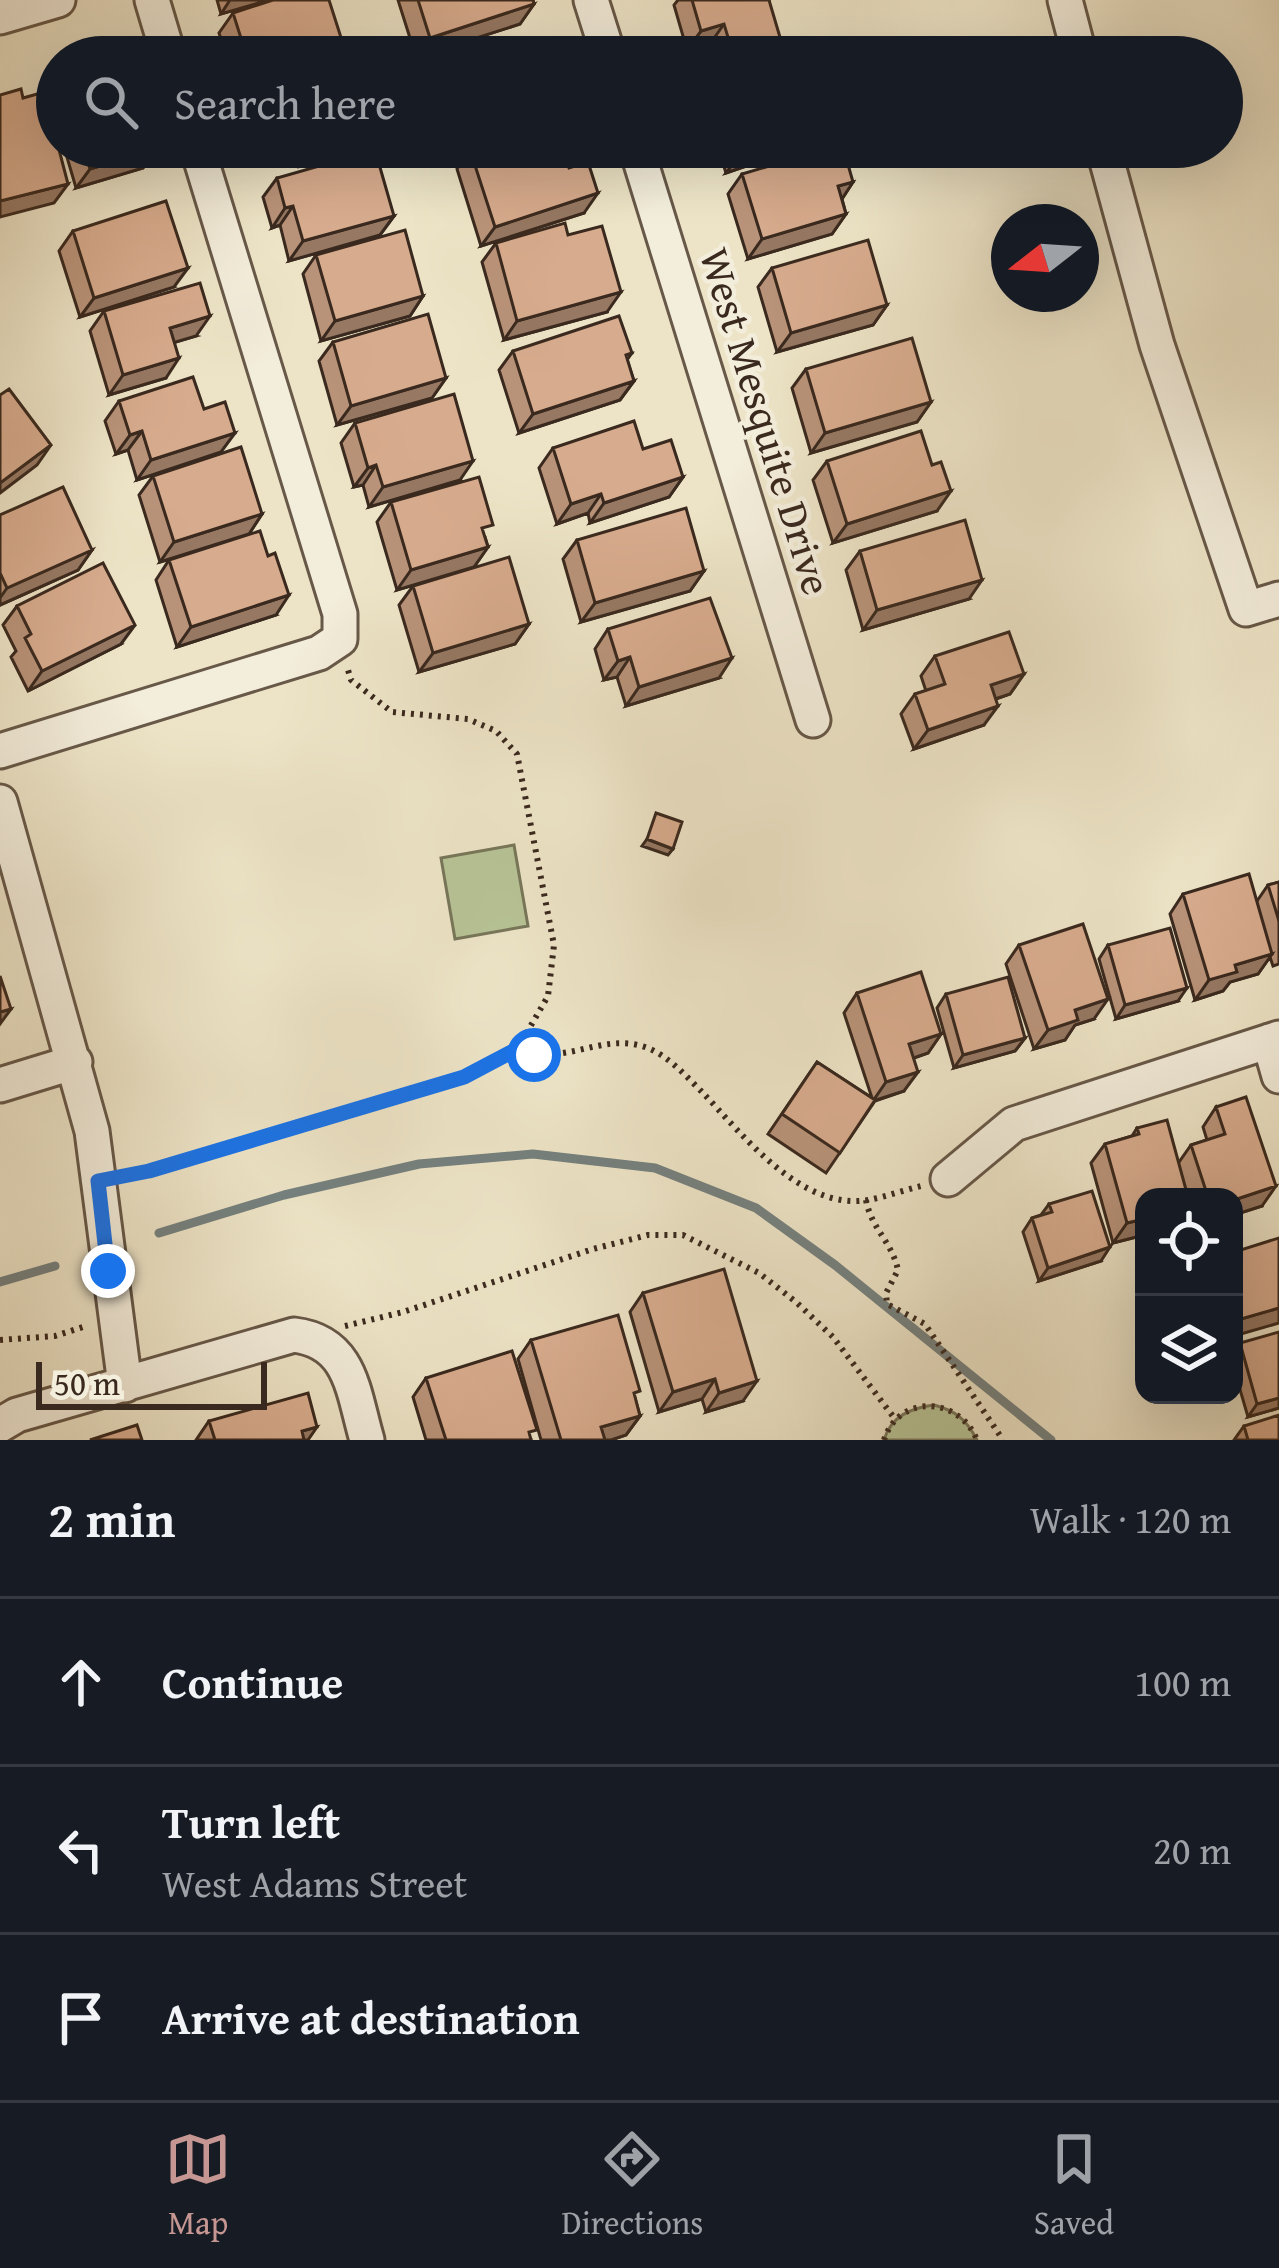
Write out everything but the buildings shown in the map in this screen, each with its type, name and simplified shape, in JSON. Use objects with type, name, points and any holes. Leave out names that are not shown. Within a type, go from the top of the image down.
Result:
[{"type":"street","points":[[0,17],[58,0]]},
{"type":"street","points":[[152,0],[163,36]]},
{"type":"street","points":[[591,0],[602,36]]},
{"type":"street","points":[[1065,0],[1074,36]]},
{"type":"street","points":[[0,751],[320,653],[340,639],[340,614],[203,168]]},
{"type":"street","name":"West Mesquite Drive","points":[[642,168],[813,720]]},
{"type":"street","points":[[1109,168],[1157,345],[1263,604]]},
{"type":"street","points":[[0,802],[92,1131],[124,1385]]},
{"type":"street","points":[[948,1179],[1014,1124],[1274,1040],[1279,1076]]},
{"type":"street","points":[[0,1085],[74,1062]]},
{"type":"street","points":[[0,1425],[17,1414],[294,1335],[320,1338],[344,1362],[368,1440]]},
{"type":"path","points":[[98,1181],[149,1171],[464,1077],[519,1048],[548,996],[554,945],[517,754],[496,731],[468,719],[392,712],[351,680],[340,639]]},
{"type":"path","points":[[519,1048],[545,1057],[607,1042],[649,1048],[680,1069],[748,1141],[801,1185],[834,1198],[866,1200],[948,1179]]},
{"type":"path","points":[[866,1200],[875,1226],[893,1249],[898,1270],[886,1292],[887,1304],[925,1324],[1003,1440]]},
{"type":"path","points":[[320,1338],[356,1321],[403,1312],[593,1249],[648,1235],[683,1235],[759,1273],[796,1302],[833,1337],[896,1419]]},
{"type":"path","points":[[0,1340],[55,1336],[82,1328],[114,1307]]},
{"type":"path","points":[[884,1440],[896,1419],[914,1408],[934,1405],[967,1421],[977,1440]]},
{"type":"green space","points":[[514,845],[528,926],[455,939],[441,858]]},
{"type":"green space","points":[[934,1405],[960,1417],[977,1440],[884,1440],[903,1415]]},
{"type":"waterway","points":[[159,1233],[284,1195],[419,1164],[533,1154],[655,1168],[756,1208],[835,1265],[1051,1440]]},
{"type":"waterway","points":[[0,1282],[55,1266]]},
{"type":"route","points":[[108,1271],[98,1181],[149,1171],[464,1077],[519,1048],[534,1055]]}]
